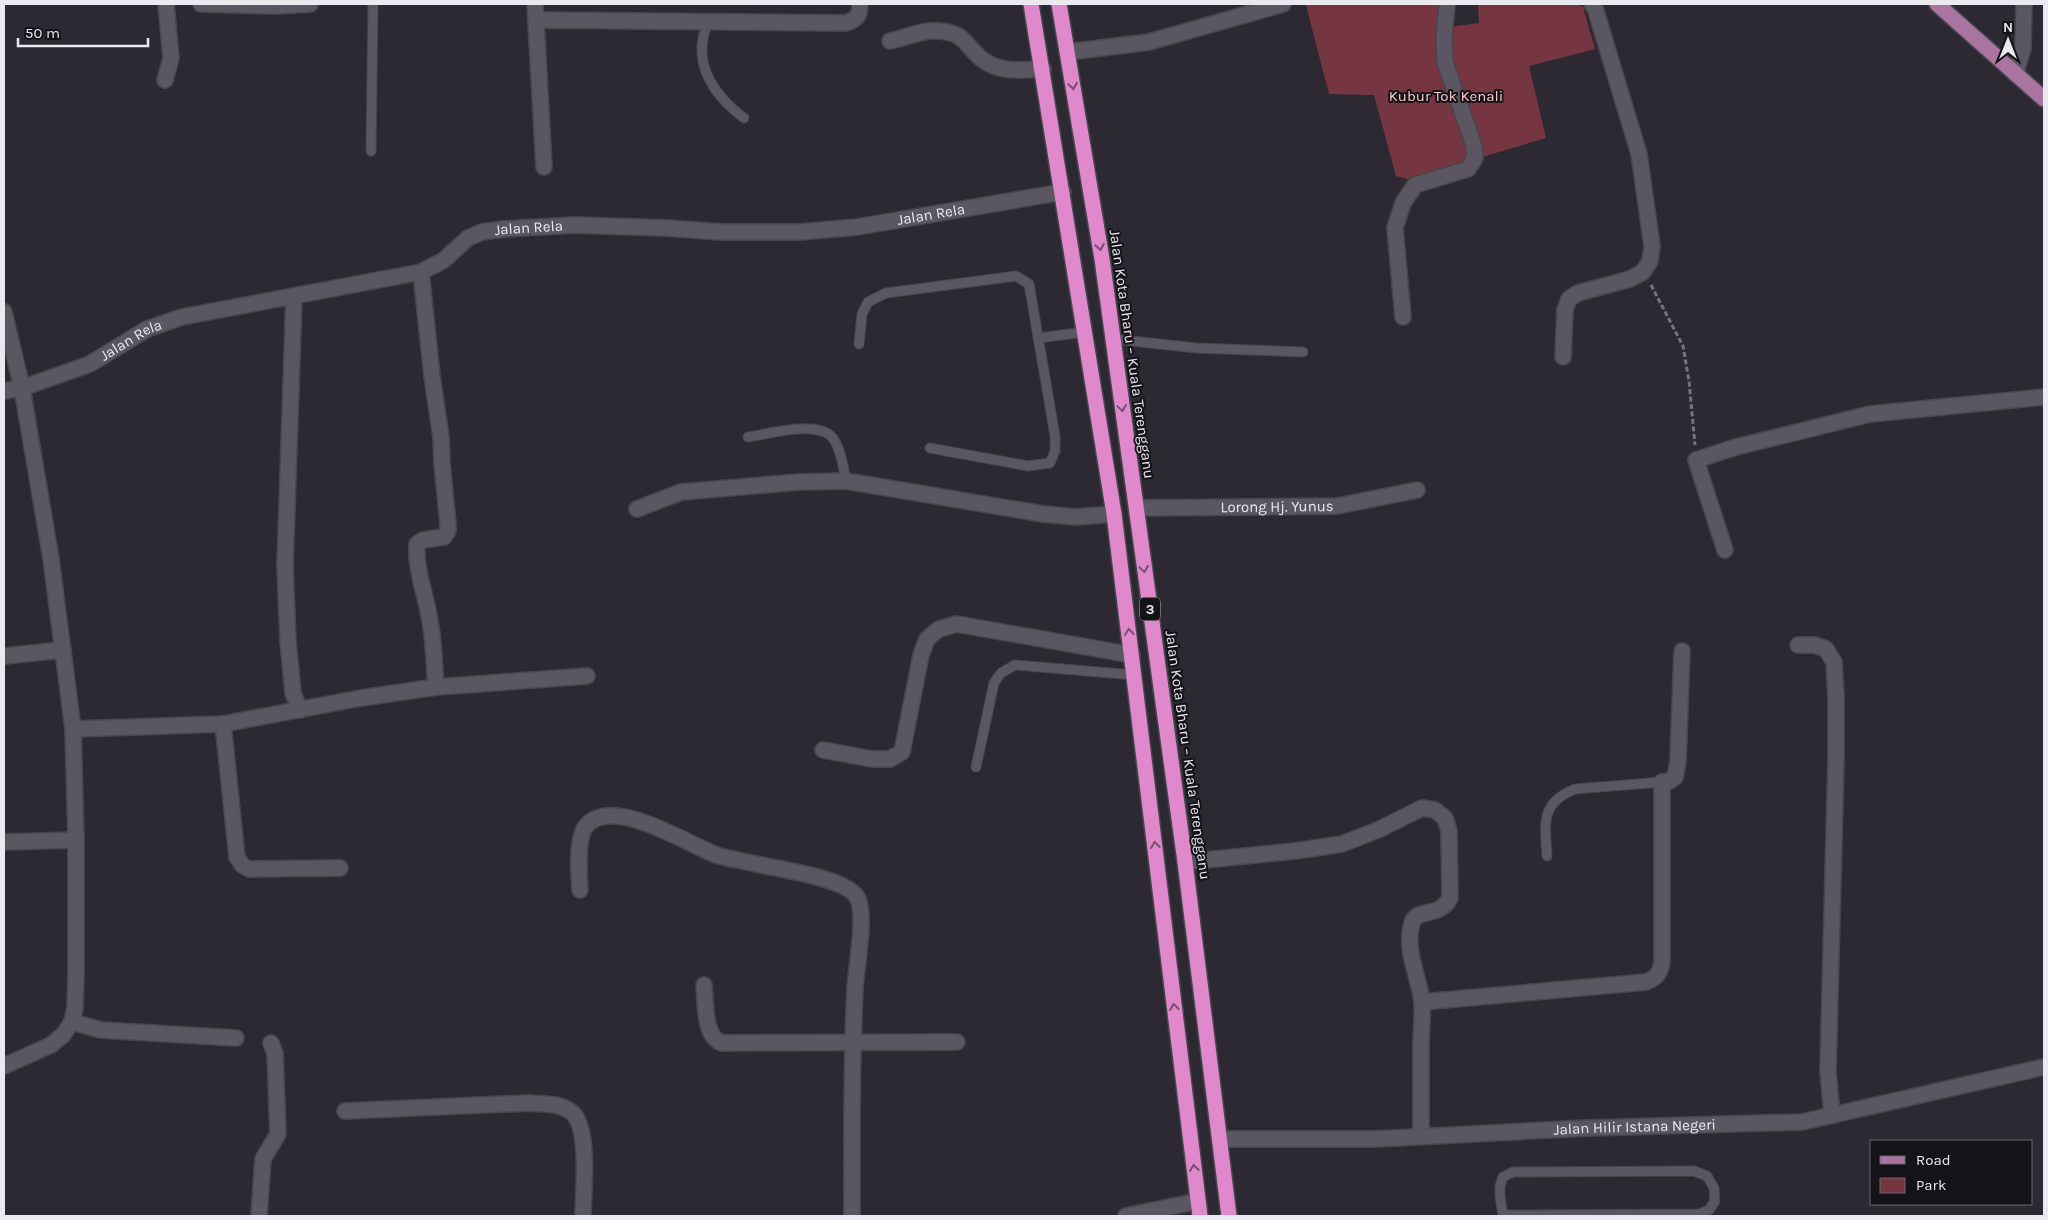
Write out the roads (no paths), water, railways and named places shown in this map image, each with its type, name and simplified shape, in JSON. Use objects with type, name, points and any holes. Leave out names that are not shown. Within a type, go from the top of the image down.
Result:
[{"type":"highway","name":"3","points":[[1032,4],[1114,514],[1200,1216]]},
{"type":"highway","name":"Jalan Kota Bharu – Kuala Terengganu","points":[[1059,4],[1102,258],[1185,862],[1229,1216]]},
{"type":"main road","points":[[1937,4],[2044,100]]},
{"type":"street","points":[[165,80],[171,58],[166,4]]},
{"type":"street","points":[[201,4],[276,6],[310,4]]},
{"type":"street","points":[[535,4],[544,167]]},
{"type":"street","points":[[537,20],[845,22],[858,17],[861,4]]},
{"type":"street","points":[[1068,52],[1149,42],[1283,4]]},
{"type":"street","points":[[1403,317],[1395,228],[1403,203],[1415,185],[1468,169],[1475,158],[1474,146],[1445,62],[1444,37],[1447,4]]},
{"type":"street","points":[[1563,357],[1565,310],[1569,299],[1578,293],[1630,279],[1643,272],[1650,261],[1652,246],[1639,154],[1595,8],[1592,4]]},
{"type":"street","points":[[2016,74],[2023,49],[2024,4]]},
{"type":"street","points":[[890,41],[926,31],[947,32],[955,34],[967,42],[983,60],[997,68],[1010,70],[1043,69]]},
{"type":"street","name":"Jalan Rela","points":[[4,391],[22,388],[90,364],[147,329],[182,317],[421,272],[444,260],[468,238],[482,232],[504,229],[574,226],[667,228],[721,232],[800,232],[857,227],[1063,192]]},
{"type":"street","points":[[421,272],[432,376],[441,437],[448,524],[448,531],[444,537],[423,540],[417,544],[420,572],[431,622],[436,687]]},
{"type":"street","points":[[294,296],[286,566],[288,642],[293,693],[300,710]]},
{"type":"street","points":[[4,312],[22,388],[51,559],[72,729],[76,840],[76,982],[75,1008],[72,1022],[63,1035],[51,1045],[4,1066]]},
{"type":"street","points":[[1724,550],[1696,460],[1736,447],[1870,414],[2044,397]]},
{"type":"street","points":[[637,509],[680,492],[799,482],[846,481],[1043,514],[1075,517],[1114,514]]},
{"type":"street","name":"Lorong Hj. Yunus","points":[[1136,508],[1337,506],[1417,490]]},
{"type":"street","points":[[823,750],[872,759],[890,759],[902,752],[921,655],[927,639],[939,628],[956,624],[1132,655]]},
{"type":"street","points":[[1798,645],[1815,645],[1826,649],[1834,662],[1836,759],[1828,1071],[1832,1115]]},
{"type":"street","points":[[4,656],[63,650]]},
{"type":"street","points":[[1422,1002],[1646,982],[1655,978],[1660,971],[1662,962],[1662,782],[1670,781],[1675,777],[1678,762],[1682,651]]},
{"type":"street","points":[[72,729],[223,724],[361,698],[436,687],[587,676]]},
{"type":"street","points":[[223,724],[237,857],[242,865],[249,869],[340,868]]},
{"type":"street","points":[[1185,862],[1295,851],[1342,844],[1380,829],[1422,808],[1435,810],[1445,818],[1449,831],[1450,898],[1446,906],[1436,911],[1421,913],[1412,921],[1410,932],[1411,950],[1422,1002],[1421,1136]]},
{"type":"street","points":[[580,890],[579,846],[586,827],[600,818],[621,816],[640,821],[719,856],[818,877],[842,885],[857,897],[862,914],[855,973],[852,1043],[852,1216]]},
{"type":"street","points":[[4,842],[76,840]]},
{"type":"street","points":[[704,985],[709,1030],[715,1040],[722,1043],[957,1042]]},
{"type":"street","points":[[72,1022],[101,1030],[236,1038]]},
{"type":"street","points":[[259,1216],[263,1159],[278,1134],[275,1052],[271,1043]]},
{"type":"street","name":"Jalan Hilir Istana Negeri","points":[[1220,1139],[1376,1138],[1802,1122],[2044,1067]]},
{"type":"street","points":[[345,1111],[529,1103],[554,1104],[572,1112],[580,1126],[584,1159],[583,1216]]},
{"type":"street","points":[[1126,1216],[1198,1201]]},
{"type":"lane","points":[[371,151],[373,4]]},
{"type":"lane","points":[[709,21],[703,33],[701,49],[703,64],[709,80],[731,108],[744,118]]},
{"type":"lane","points":[[859,344],[862,314],[868,302],[886,293],[1016,276],[1029,284],[1056,436],[1056,451],[1050,463],[1028,466],[930,448]]},
{"type":"lane","points":[[1038,338],[1085,332]]},
{"type":"lane","points":[[1113,339],[1196,348],[1303,352]]},
{"type":"lane","points":[[748,437],[812,428],[824,431],[832,437],[838,448],[846,481]]},
{"type":"lane","points":[[976,767],[994,683],[1001,672],[1015,665],[1134,675]]},
{"type":"lane","points":[[1547,856],[1546,817],[1551,803],[1562,794],[1575,789],[1662,782]]},
{"type":"lane","points":[[1694,1171],[1707,1176],[1714,1188],[1715,1201],[1709,1210],[1699,1214],[1503,1216],[1500,1186],[1503,1177],[1513,1172],[1694,1171]]},
{"type":"park label","name":"Kubur Tok Kenali","points":[[1446,96]]}]
